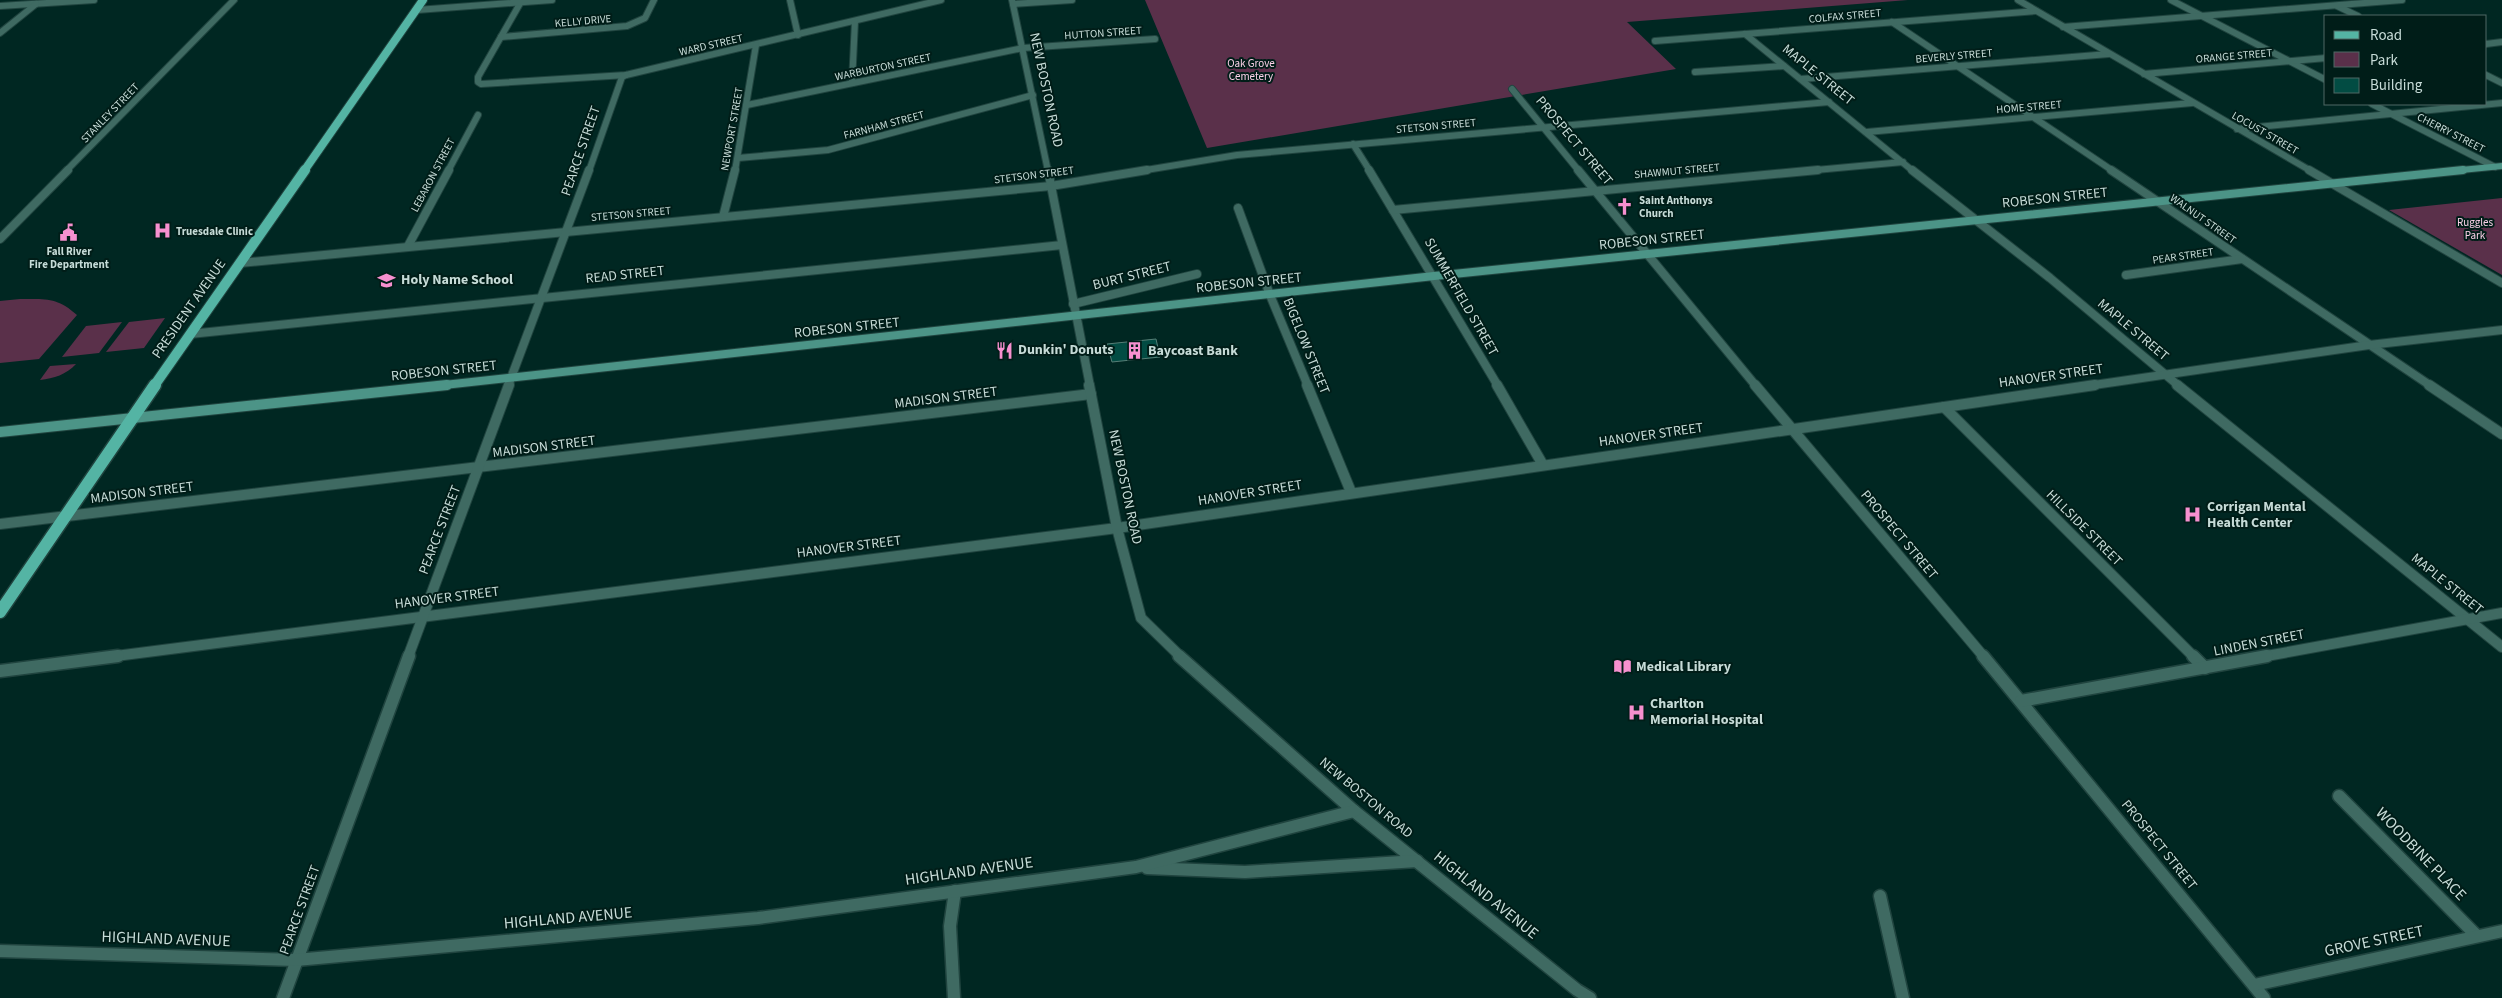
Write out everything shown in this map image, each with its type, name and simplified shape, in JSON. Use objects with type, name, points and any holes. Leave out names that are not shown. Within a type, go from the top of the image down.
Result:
[{"type":"main road","name":"PRESIDENT AVENUE","points":[[0,612],[190,334],[423,0]]},
{"type":"main road","name":"ROBESON STREET","points":[[0,432],[1434,276],[2498,166]]},
{"type":"street","points":[[0,6],[94,0]]},
{"type":"street","name":"STANLEY STREET","points":[[0,239],[234,0]]},
{"type":"street","points":[[417,10],[552,0]]},
{"type":"street","name":"KELLY DRIVE","points":[[501,37],[627,26],[645,18],[654,0]]},
{"type":"street","points":[[790,0],[798,35]]},
{"type":"street","name":"WARD STREET","points":[[501,37],[477,79],[480,84],[626,75],[941,0]]},
{"type":"street","points":[[1012,2],[1072,0]]},
{"type":"street","name":"LOCUST STREET","points":[[2018,0],[2502,283]]},
{"type":"street","points":[[2171,0],[2324,79]]},
{"type":"street","points":[[2323,0],[2356,15]]},
{"type":"street","points":[[2064,27],[2402,0]]},
{"type":"street","points":[[501,37],[521,1]]},
{"type":"street","name":"NEW BOSTON ROAD","points":[[1012,2],[1033,95],[1117,528],[1141,618],[1157,636],[1354,811],[1417,861]]},
{"type":"street","points":[[0,33],[36,4]]},
{"type":"street","name":"COLFAX STREET","points":[[1655,41],[2036,11]]},
{"type":"street","points":[[852,84],[855,21]]},
{"type":"street","name":"WALNUT STREET","points":[[1892,22],[2502,434]]},
{"type":"street","name":"MAPLE STREET","points":[[1745,34],[1975,221],[2050,278],[2165,375],[2502,647]]},
{"type":"street","name":"HUTTON STREET","points":[[1023,48],[1155,39]]},
{"type":"street","points":[[2487,44],[2502,42]]},
{"type":"street","name":"NEWPORT STREET","points":[[723,217],[738,158],[756,45]]},
{"type":"street","name":"WARBURTON STREET","points":[[747,105],[1023,48]]},
{"type":"street","name":"BEVERLY STREET","points":[[1801,79],[2109,54]]},
{"type":"street","name":"ORANGE STREET","points":[[2144,74],[2324,58]]},
{"type":"street","points":[[1695,72],[1784,66]]},
{"type":"street","name":"PEARCE STREET","points":[[282,998],[541,297],[568,231],[622,76],[626,75]]},
{"type":"street","points":[[2487,75],[2502,82]]},
{"type":"street","name":"PROSPECT STREET","points":[[1512,89],[1542,128],[1596,190],[1646,254],[1720,340],[1791,430],[2021,701],[2264,998]]},
{"type":"street","name":"FARNHAM STREET","points":[[738,158],[828,150],[1033,95]]},
{"type":"street","name":"STETSON STREET","points":[[240,263],[1051,186],[1208,159],[1353,144],[1829,102]]},
{"type":"street","name":"HOME STREET","points":[[1867,132],[2192,102]]},
{"type":"street","points":[[2487,104],[2502,103]]},
{"type":"street","name":"CHERRY STREET","points":[[2374,105],[2498,166]]},
{"type":"street","points":[[2237,129],[2482,105]]},
{"type":"street","name":"LEBARON STREET","points":[[408,246],[478,115]]},
{"type":"street","name":"SUMMERFIELD STREET","points":[[1353,144],[1434,276],[1543,465]]},
{"type":"street","name":"SHAWMUT STREET","points":[[1393,210],[1902,162]]},
{"type":"street","name":"BIGELOW STREET","points":[[1238,208],[1270,294],[1351,492]]},
{"type":"street","name":"READ STREET","points":[[190,334],[1062,245]]},
{"type":"street","name":"PEAR STREET","points":[[2126,275],[2242,259]]},
{"type":"street","name":"BURT STREET","points":[[1073,304],[1197,274]]},
{"type":"street","name":"HANOVER STREET","points":[[0,671],[1117,528],[1351,492],[1791,430],[2369,345],[2502,330]]},
{"type":"street","name":"MADISON STREET","points":[[0,524],[1091,394]]},
{"type":"street","name":"HILLSIDE STREET","points":[[1944,407],[2206,668]]},
{"type":"street","name":"LINDEN STREET","points":[[2021,701],[2502,613]]},
{"type":"street","name":"WOODBINE PLACE","points":[[2340,796],[2477,936]]},
{"type":"street","name":"HIGHLAND AVENUE","points":[[0,951],[296,960],[758,918],[1136,867],[1354,811]]},
{"type":"street","name":"HIGHLAND AVENUE","points":[[1136,867],[1245,872],[1417,861],[1576,990],[1590,998]]},
{"type":"street","points":[[954,998],[950,926],[955,891]]},
{"type":"street","points":[[1880,896],[1903,998]]},
{"type":"street","name":"GROVE STREET","points":[[2254,985],[2502,931]]},
{"type":"green space","name":"Oak Grove Cemetery","points":[[1145,0],[1908,0],[1627,22],[1676,69],[1207,148]]},
{"type":"green space","name":"Ruggles Park","points":[[2502,198],[2502,275],[2389,210]]},
{"type":"green space","points":[[20,299],[51,300],[70,309],[77,315],[39,359],[0,363],[0,301]]},
{"type":"green space","points":[[165,318],[144,348],[106,352],[129,322]]},
{"type":"green space","points":[[122,322],[99,353],[62,357],[86,326]]},
{"type":"green space","points":[[76,364],[60,375],[40,380],[50,366]]},
{"type":"building","name":"Baycoast Bank","points":[[1156,339],[1160,357],[1112,362],[1107,344]]},
{"type":"place","name":"Saint Anthonys Church","points":[[1625,206]]},
{"type":"place","name":"Truesdale Clinic","points":[[162,231]]},
{"type":"place","name":"Fall River Fire Department","points":[[69,233]]},
{"type":"place","name":"Holy Name School","points":[[387,280]]},
{"type":"place","name":"Dunkin' Donuts","points":[[1004,350]]},
{"type":"place","name":"Baycoast Bank","points":[[1134,351]]},
{"type":"place","name":"Corrigan Mental Health Center","points":[[2193,515]]},
{"type":"place","name":"Medical Library","points":[[1622,667]]},
{"type":"place","name":"Charlton Memorial Hospital","points":[[1636,712]]}]
